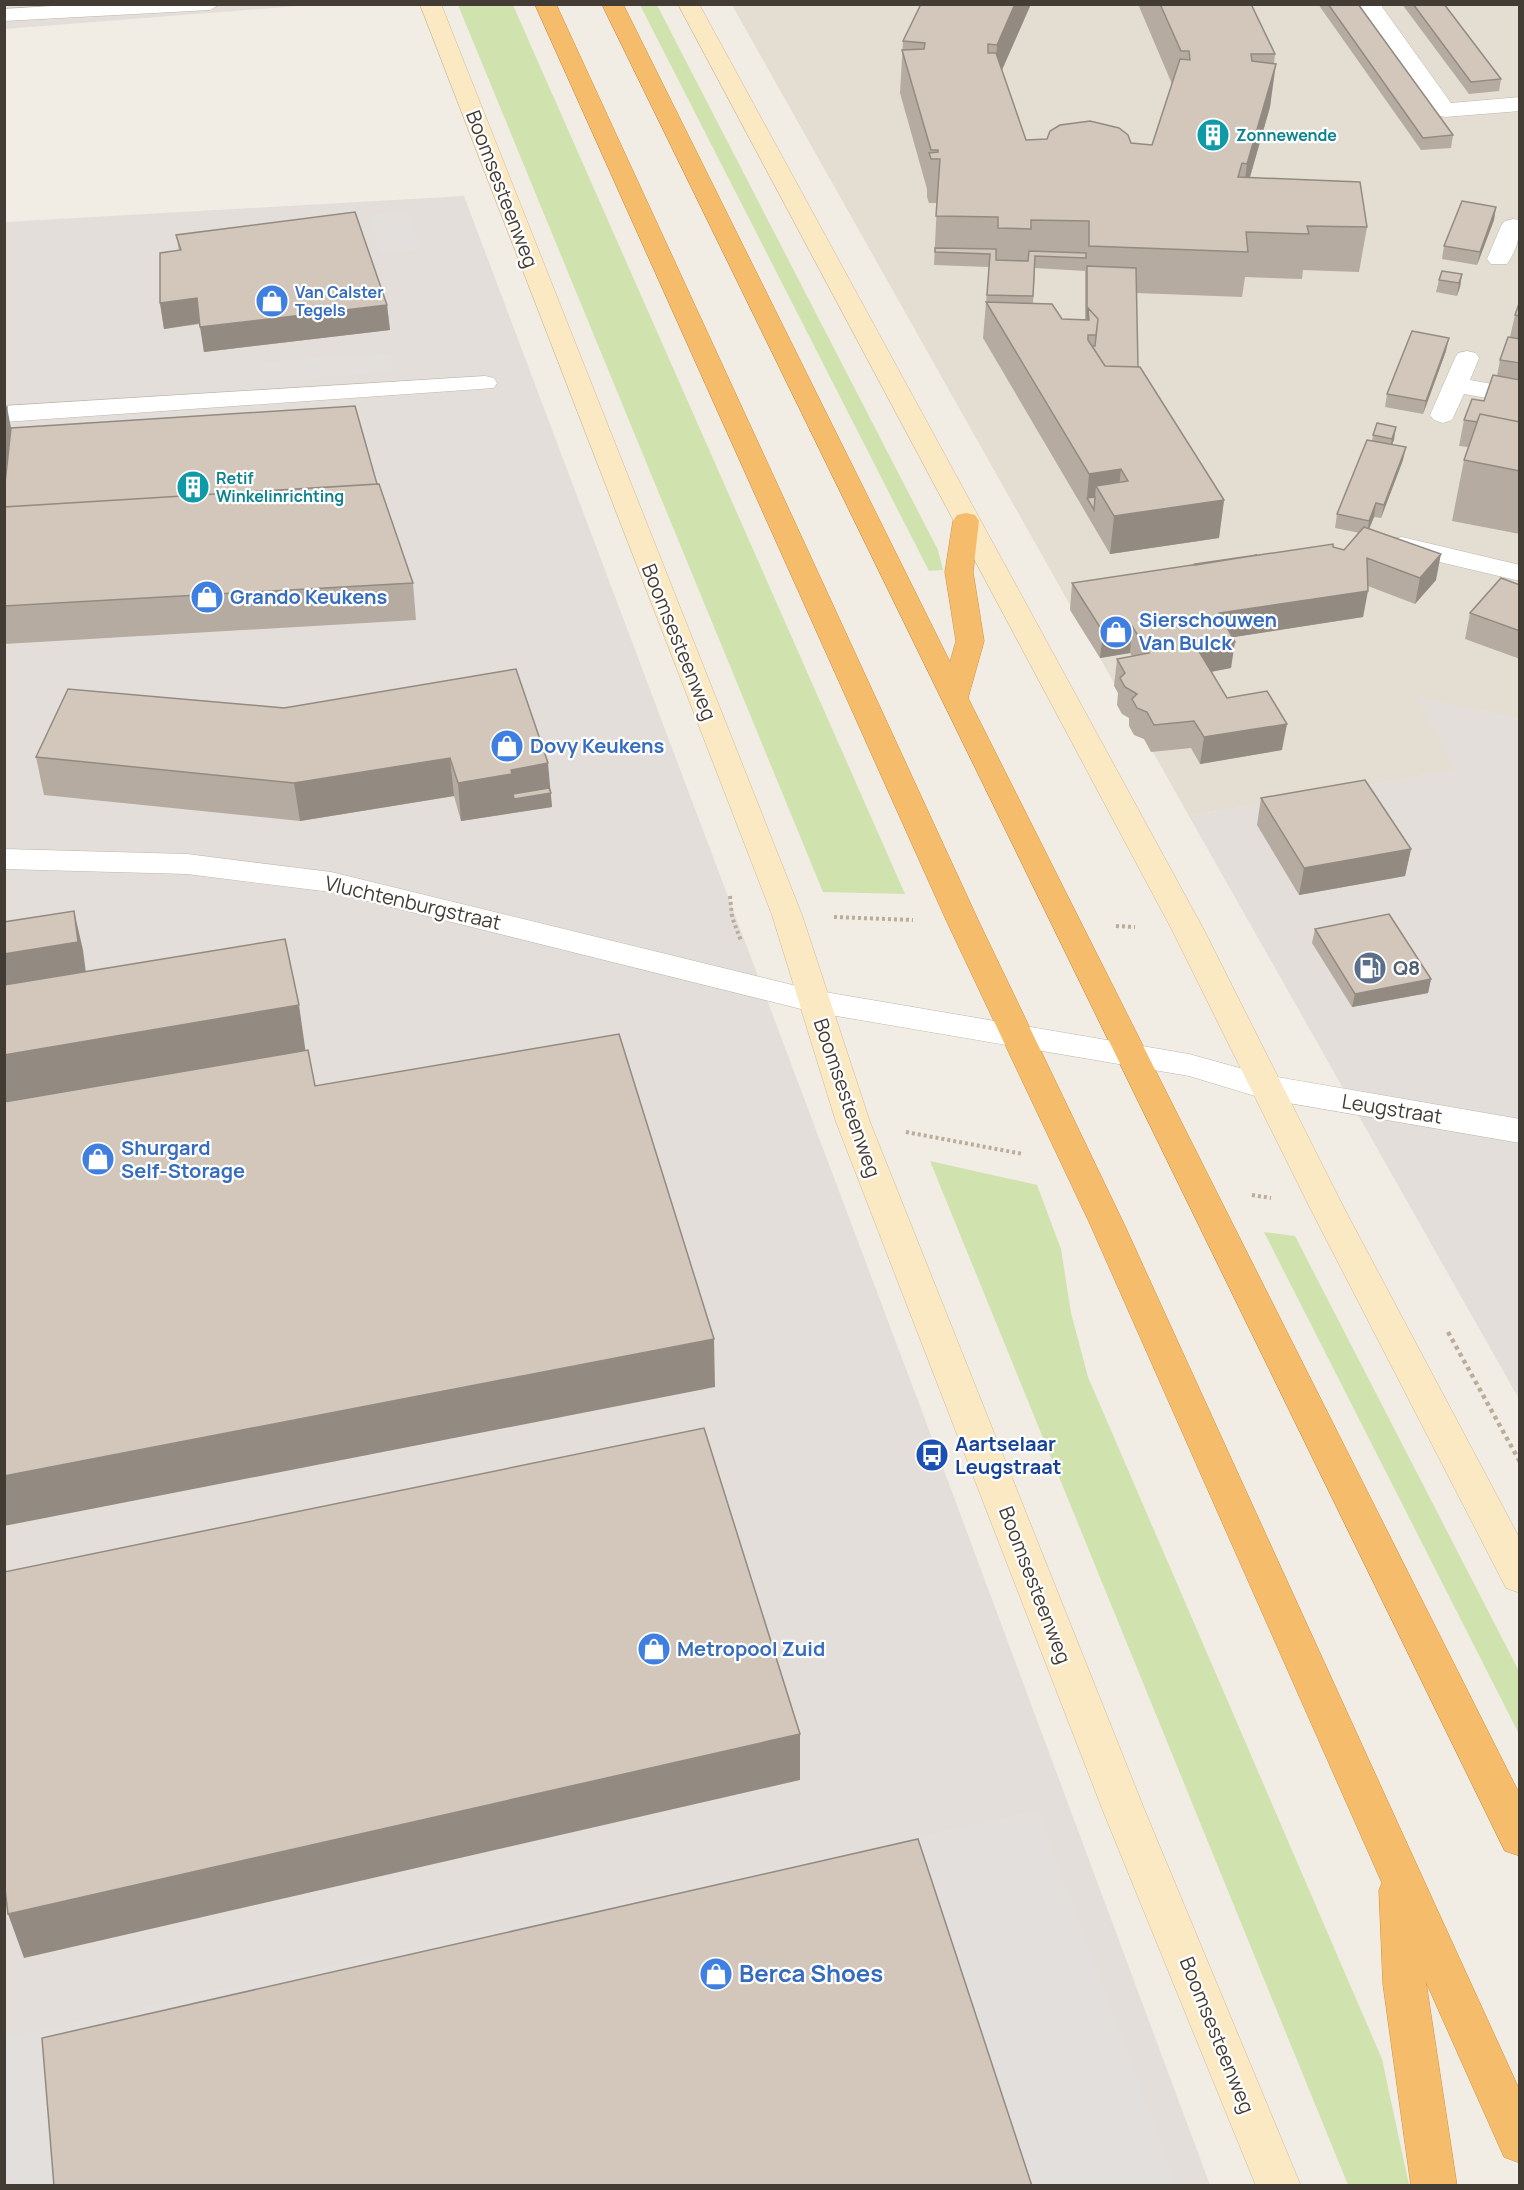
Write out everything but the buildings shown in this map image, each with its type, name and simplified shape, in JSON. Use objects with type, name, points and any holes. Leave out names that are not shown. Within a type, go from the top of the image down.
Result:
[{"type":"highway","points":[[545,4],[963,922],[1107,1224],[1520,2142]]},
{"type":"highway","points":[[612,4],[1130,1056],[1198,1185],[1323,1444],[1520,1838]]},
{"type":"highway","points":[[954,698],[970,641],[959,572],[966,521]]},
{"type":"highway","points":[[1399,1870],[1405,1984],[1434,2186]]},
{"type":"main road","name":"Boomsesteenweg","points":[[430,4],[787,915],[813,1001],[871,1167],[1124,1811],[1279,2186]]},
{"type":"main road","points":[[688,4],[1188,930],[1265,1087],[1520,1577]]},
{"type":"street","points":[[4,15],[210,4]]},
{"type":"street","points":[[1369,4],[1445,110],[1520,104]]},
{"type":"street","points":[[1499,259],[1513,226],[1520,227]]},
{"type":"street","points":[[1443,415],[1467,358]]},
{"type":"street","points":[[4,414],[485,383]]},
{"type":"street","points":[[1456,385],[1520,397]]},
{"type":"street","points":[[1402,545],[1520,573]]},
{"type":"street","name":"Vluchtenburgstraat","points":[[4,859],[187,864],[331,882],[813,1001],[1017,1034]]},
{"type":"street","name":"Leugstraat","points":[[1017,1034],[1189,1065],[1265,1087],[1520,1131]]},
{"type":"path","points":[[1447,1329],[1520,1462]]},
{"type":"shaded area","points":[[5,5],[310,5],[5,29]]},
{"type":"shaded area","points":[[732,5],[1519,5],[1519,719],[1418,698],[1455,770],[1189,816]]},
{"type":"shaded area","points":[[464,196],[923,1414],[1210,2185],[5,2186],[5,222]]},
{"type":"shaded area","points":[[409,210],[420,249],[379,253],[369,215]]},
{"type":"shaded area","points":[[391,353],[393,372],[262,382],[261,362]]},
{"type":"shaded area","points":[[1417,697],[1519,719],[1519,1399],[1189,816],[1454,770]]},
{"type":"shaded area","name":"Berca Shoes","points":[[1038,1810],[1177,2185],[5,2185],[4,2038]]},
{"type":"green space","points":[[458,5],[513,5],[905,894],[823,892]]},
{"type":"green space","points":[[640,5],[657,5],[938,550],[943,570],[929,571]]},
{"type":"green space","points":[[930,1161],[1037,1185],[1061,1249],[1071,1313],[1088,1377],[1382,2059],[1409,2185],[1348,2185]]},
{"type":"green space","points":[[1264,1232],[1295,1236],[1519,1671],[1519,1734]]},
{"type":"place","name":"Zonnewende","points":[[1213,135]]},
{"type":"place","name":"Van Calster Tegels","points":[[272,301]]},
{"type":"place","name":"Retif Winkelinrichting","points":[[193,487]]},
{"type":"place","name":"Grando Keukens","points":[[207,597]]},
{"type":"place","name":"Sierschouwen Van Bulck","points":[[1116,632]]},
{"type":"place","name":"Dovy Keukens","points":[[507,746]]},
{"type":"place","name":"Q8","points":[[1370,968]]},
{"type":"place","name":"Shurgard Self-Storage","points":[[98,1159]]},
{"type":"place","name":"Aartselaar Leugstraat","points":[[932,1455]]},
{"type":"place","name":"Metropool Zuid","points":[[654,1649]]},
{"type":"place","name":"Berca Shoes","points":[[716,1974]]}]
